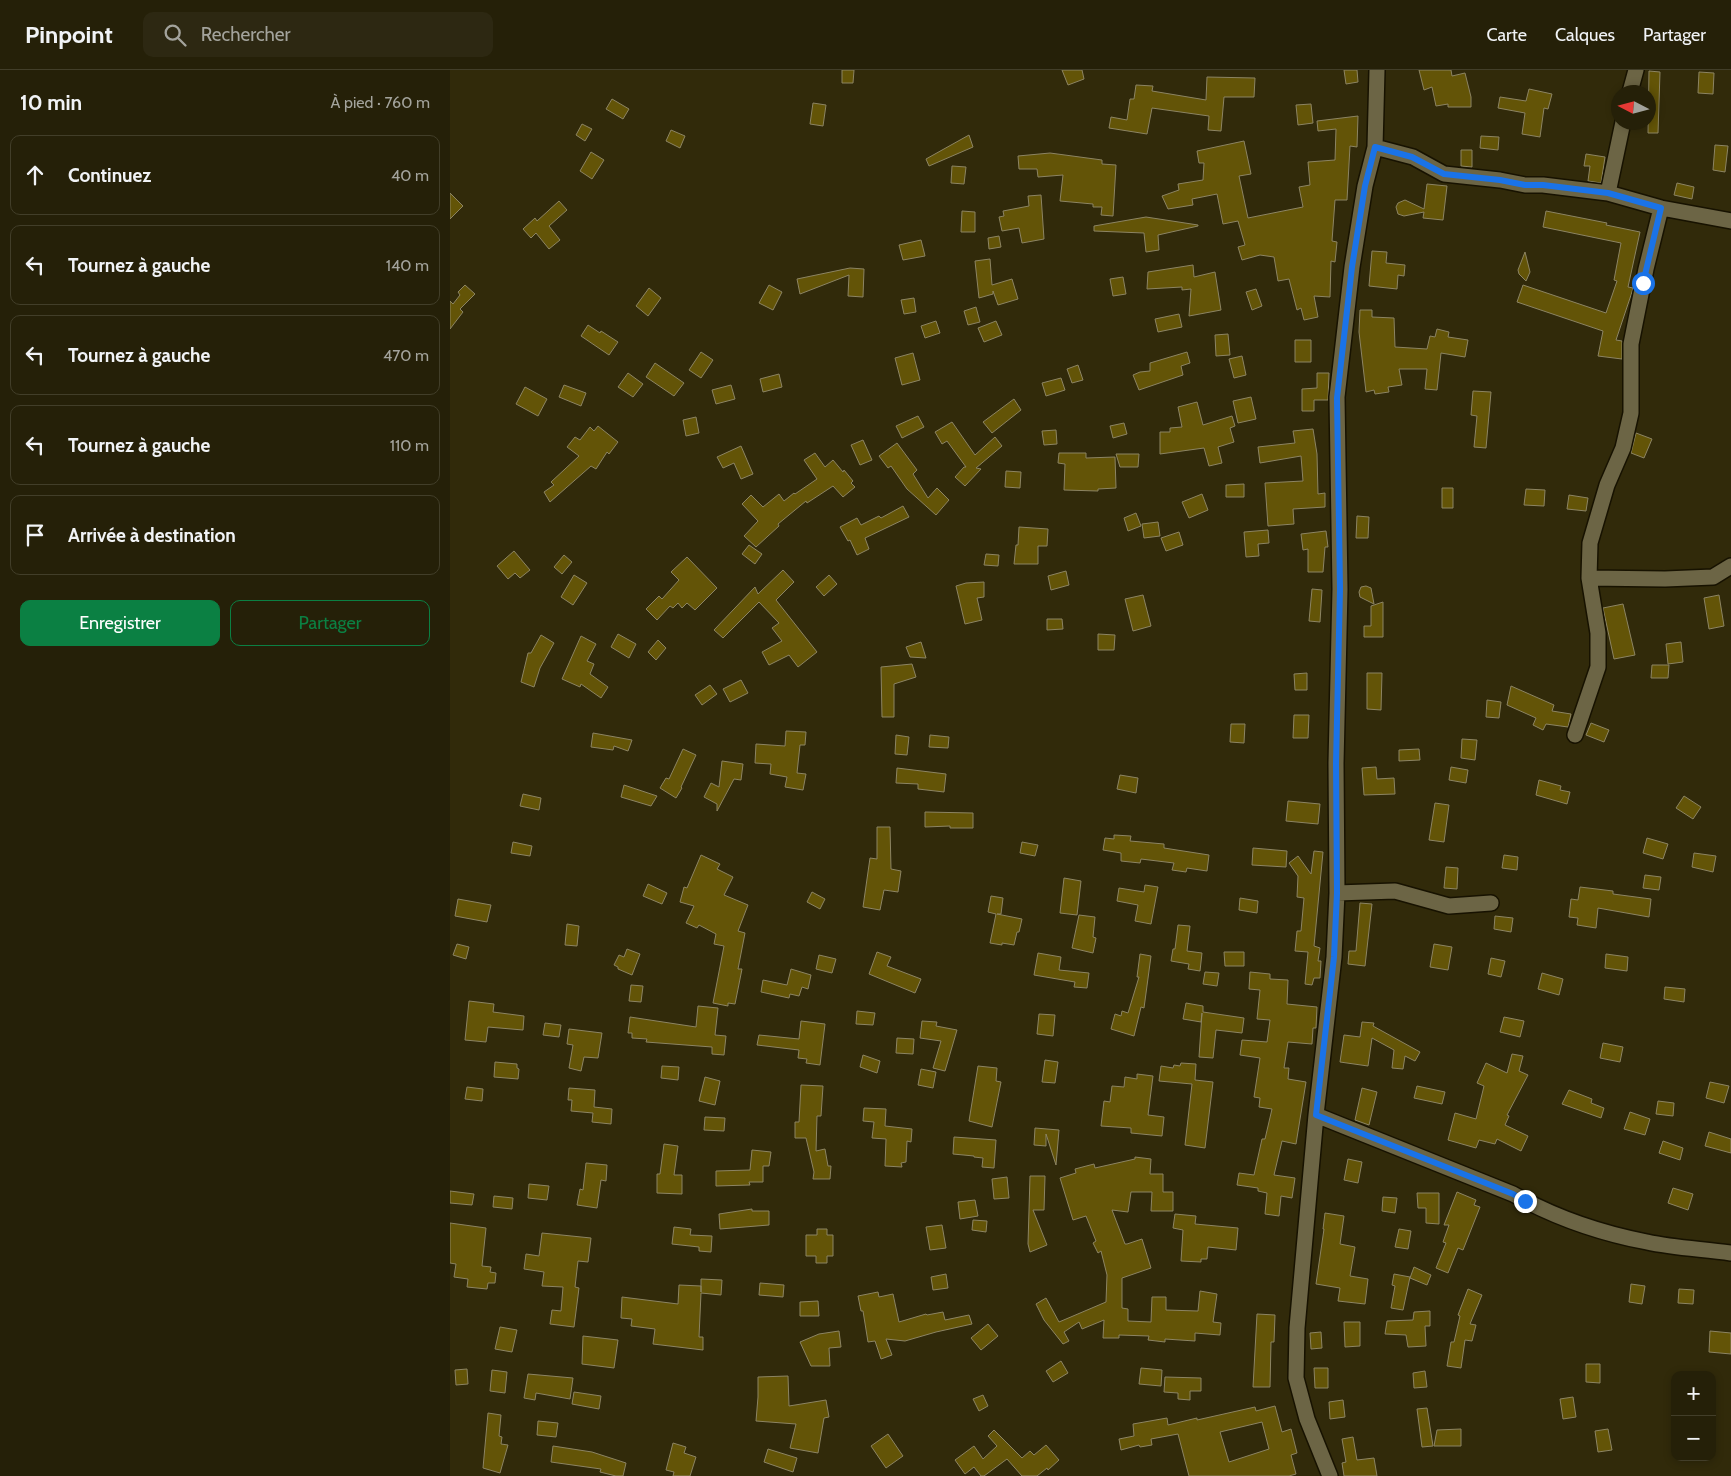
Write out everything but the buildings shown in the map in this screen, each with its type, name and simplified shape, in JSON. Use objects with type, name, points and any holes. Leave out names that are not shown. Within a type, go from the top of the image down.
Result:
[{"type":"street","points":[[1330,1476],[1307,1419],[1296,1378],[1297,1328],[1316,1115],[1334,957],[1337,893],[1336,763],[1340,589],[1337,398],[1352,267],[1365,186],[1375,147],[1377,70]]},
{"type":"street","points":[[1632,85],[1636,70]]},
{"type":"street","points":[[1608,193],[1620,130]]},
{"type":"street","points":[[1375,147],[1412,157],[1444,174],[1500,180],[1525,185],[1543,185],[1608,193],[1661,208],[1731,221]]},
{"type":"street","points":[[1575,735],[1598,667],[1598,633],[1588,578],[1590,543],[1607,485],[1623,448],[1631,413],[1631,344],[1646,269],[1661,208]]},
{"type":"street","points":[[1588,578],[1665,579],[1713,577],[1731,566]]},
{"type":"street","points":[[1337,893],[1395,891],[1449,906],[1490,903]]},
{"type":"street","points":[[1316,1115],[1513,1194],[1538,1208],[1596,1230],[1647,1243],[1731,1253]]},
{"type":"route","points":[[1525,1201],[1513,1194],[1483,1184],[1316,1115],[1334,957],[1337,893],[1336,763],[1340,589],[1337,398],[1352,267],[1365,186],[1375,147],[1412,157],[1444,174],[1500,180],[1525,185],[1543,185],[1608,193],[1661,208],[1643,283]]}]
